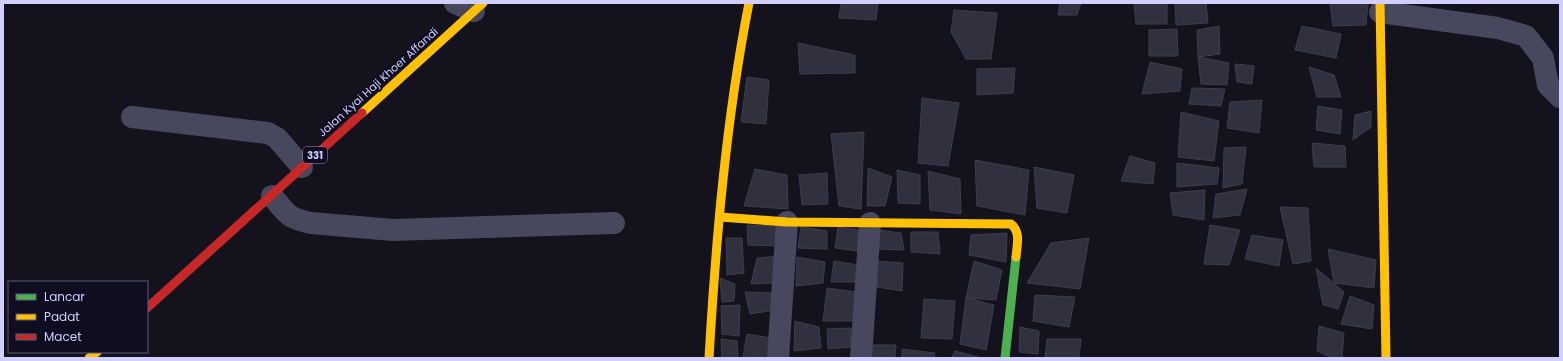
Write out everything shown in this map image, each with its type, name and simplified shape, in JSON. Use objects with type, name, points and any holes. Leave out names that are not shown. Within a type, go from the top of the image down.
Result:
[{"type":"street","points":[[710,358],[722,185],[738,55],[748,3]]},
{"type":"street","name":"Jalan Kyai Haji Khoer Affandi","points":[[148,307],[272,196],[471,6]]},
{"type":"street","points":[[1386,358],[1380,8],[1498,28],[1526,36],[1543,58],[1548,85],[1560,97]]},
{"type":"street","points":[[132,117],[268,133],[277,138],[302,167]]},
{"type":"street","points":[[272,196],[289,216],[311,223],[393,230],[614,223]]},
{"type":"street","points":[[720,217],[787,222],[1014,225],[1018,233],[1005,358]]},
{"type":"street","points":[[778,358],[787,222]]},
{"type":"street","points":[[861,358],[870,223]]},
{"type":"building","points":[[841,3],[878,3],[876,20],[839,18]]},
{"type":"building","points":[[1060,3],[1081,3],[1077,15],[1058,15]]},
{"type":"building","points":[[1134,3],[1167,3],[1167,24],[1136,24]]},
{"type":"building","points":[[1175,3],[1206,3],[1208,23],[1176,25]]},
{"type":"building","points":[[1330,3],[1368,3],[1366,25],[1333,26]]},
{"type":"building","points":[[954,10],[997,13],[991,59],[966,59],[951,32]]},
{"type":"building","points":[[1219,26],[1220,54],[1198,57],[1197,30]]},
{"type":"building","points":[[1302,26],[1341,34],[1336,58],[1295,50]]},
{"type":"building","points":[[1177,29],[1178,56],[1149,56],[1149,30]]},
{"type":"building","points":[[798,43],[855,55],[855,73],[800,74]]},
{"type":"building","points":[[1198,57],[1229,63],[1227,85],[1201,84]]},
{"type":"building","points":[[1150,62],[1182,69],[1180,91],[1142,94]]},
{"type":"building","points":[[1235,64],[1254,66],[1252,84],[1237,82]]},
{"type":"building","points":[[1309,67],[1334,75],[1341,97],[1317,97]]},
{"type":"building","points":[[1015,68],[1013,93],[977,95],[977,69]]},
{"type":"building","points":[[747,77],[769,80],[766,124],[741,122]]},
{"type":"building","points":[[1192,88],[1225,89],[1221,106],[1189,104]]},
{"type":"building","points":[[922,98],[959,103],[948,166],[918,163]]},
{"type":"building","points":[[1262,100],[1259,133],[1227,128],[1230,102]]},
{"type":"building","points":[[1318,106],[1342,110],[1340,134],[1316,130]]},
{"type":"building","points":[[1371,111],[1371,127],[1353,140],[1355,115]]},
{"type":"building","points":[[1181,112],[1219,121],[1214,161],[1178,157]]},
{"type":"building","points":[[864,132],[861,209],[839,206],[831,134]]},
{"type":"building","points":[[1312,143],[1345,146],[1346,167],[1314,167]]},
{"type":"building","points":[[1246,147],[1242,184],[1223,188],[1224,148]]},
{"type":"building","points":[[1130,156],[1155,163],[1153,184],[1121,181]]},
{"type":"building","points":[[975,160],[1029,170],[1025,215],[977,206]]},
{"type":"building","points":[[1177,163],[1219,168],[1217,184],[1177,187]]},
{"type":"building","points":[[1034,167],[1074,175],[1067,213],[1037,208]]},
{"type":"building","points":[[868,168],[892,177],[885,206],[867,206]]},
{"type":"building","points":[[755,169],[787,175],[788,209],[744,206]]},
{"type":"building","points":[[897,170],[920,175],[920,204],[898,203]]},
{"type":"building","points":[[928,171],[960,179],[961,214],[930,210]]},
{"type":"building","points":[[827,173],[828,204],[802,205],[799,175]]},
{"type":"building","points":[[1247,189],[1240,215],[1213,218],[1216,194]]},
{"type":"building","points":[[1205,190],[1204,220],[1173,215],[1170,193]]},
{"type":"building","points":[[1280,207],[1308,208],[1311,261],[1293,264]]},
{"type":"building","points":[[747,225],[781,226],[779,246],[748,245]]},
{"type":"building","points":[[1210,225],[1240,230],[1229,265],[1204,264]]},
{"type":"building","points":[[801,227],[827,231],[827,249],[798,248]]},
{"type":"building","points":[[838,227],[858,230],[858,251],[835,248]]},
{"type":"building","points":[[878,230],[901,233],[904,250],[877,249]]},
{"type":"building","points":[[911,232],[938,232],[940,254],[911,252]]},
{"type":"building","points":[[1007,233],[1006,262],[969,255],[971,235]]},
{"type":"building","points":[[1252,235],[1283,240],[1279,266],[1245,259]]},
{"type":"building","points":[[726,238],[742,238],[744,273],[727,275]]},
{"type":"building","points":[[1089,238],[1080,289],[1027,283],[1051,243]]},
{"type":"building","points":[[1328,249],[1376,260],[1374,288],[1334,283]]},
{"type":"building","points":[[777,256],[773,283],[751,284],[757,258]]},
{"type":"building","points":[[797,257],[825,262],[823,283],[796,286]]},
{"type":"building","points":[[834,261],[858,265],[856,282],[831,282]]},
{"type":"building","points":[[876,261],[903,263],[902,291],[877,287]]},
{"type":"building","points":[[974,261],[1002,270],[996,300],[966,298]]},
{"type":"building","points":[[1316,268],[1344,292],[1338,309],[1323,305]]},
{"type":"building","points":[[720,278],[735,284],[734,301],[722,302]]},
{"type":"building","points":[[827,288],[857,292],[857,321],[823,321]]},
{"type":"building","points":[[745,292],[775,293],[775,310],[750,314]]},
{"type":"building","points":[[1035,295],[1075,297],[1069,327],[1033,321]]},
{"type":"building","points":[[1350,296],[1374,305],[1372,329],[1341,324]]},
{"type":"building","points":[[966,298],[994,305],[986,350],[960,344]]},
{"type":"building","points":[[924,299],[955,301],[952,339],[921,338]]},
{"type":"building","points":[[740,305],[739,336],[722,334],[721,306]]},
{"type":"building","points":[[795,321],[819,327],[821,348],[794,351]]},
{"type":"building","points":[[1319,326],[1344,333],[1342,358],[1332,358],[1317,351]]},
{"type":"building","points":[[1020,327],[1039,331],[1038,354],[1019,352]]},
{"type":"building","points":[[851,328],[851,347],[828,349],[827,329]]},
{"type":"building","points":[[747,334],[771,338],[769,358],[743,357]]},
{"type":"building","points":[[721,339],[737,341],[738,358],[722,358]]},
{"type":"building","points":[[1047,339],[1081,339],[1079,358],[1045,358]]},
{"type":"building","points":[[869,345],[896,345],[895,358],[868,358]]},
{"type":"building","points":[[902,349],[935,353],[934,358],[902,358]]},
{"type":"building","points":[[955,351],[982,358],[951,358]]},
{"type":"traffic: fast","points":[[1005,358],[1016,257]]},
{"type":"traffic: slow","points":[[362,113],[483,3]]},
{"type":"traffic: slow","points":[[709,358],[715,269],[728,135],[749,3]]},
{"type":"traffic: slow","points":[[1380,3],[1386,358]]},
{"type":"traffic: slow","points":[[720,217],[787,222],[1011,224],[1017,235],[1016,257]]},
{"type":"traffic: slow","points":[[89,358],[96,353]]},
{"type":"traffic: jam","points":[[148,307],[362,113]]}]
